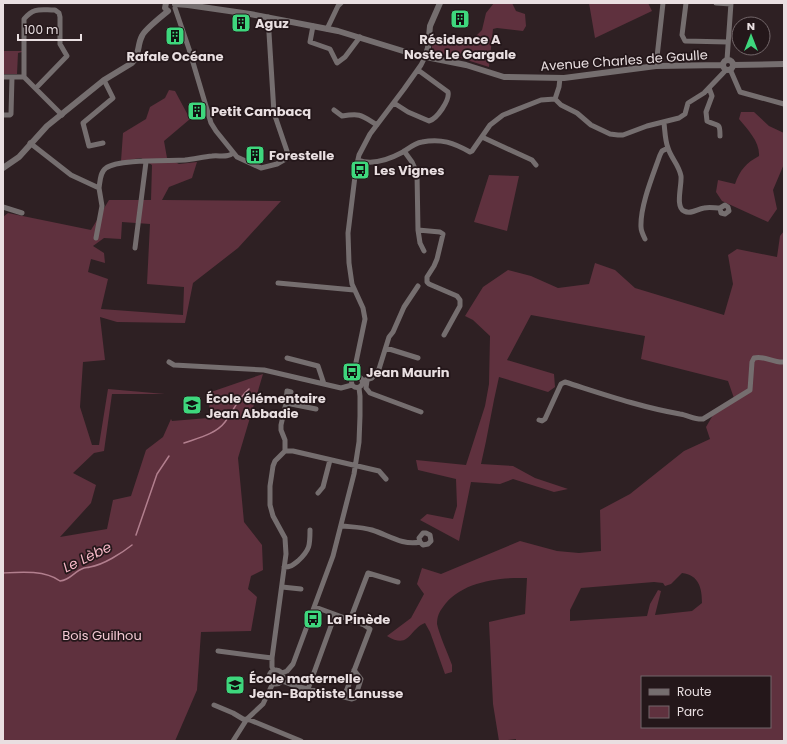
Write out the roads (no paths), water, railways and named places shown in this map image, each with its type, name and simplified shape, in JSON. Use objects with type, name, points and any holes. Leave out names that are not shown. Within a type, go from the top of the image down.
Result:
[{"type":"street","points":[[166,3],[165,8],[168,11]]},
{"type":"street","points":[[327,29],[338,6],[341,3]]},
{"type":"street","points":[[357,377],[355,367],[365,319],[364,311],[350,278],[348,241],[358,160],[370,134],[418,70],[425,57],[428,48],[430,26],[440,3]]},
{"type":"street","points":[[656,66],[663,3]]},
{"type":"street","points":[[686,3],[682,35],[685,41],[728,42]]},
{"type":"street","points":[[716,3],[731,4],[728,66],[740,92],[784,104]]},
{"type":"street","points":[[3,168],[14,161],[47,126],[104,80],[132,63],[136,59],[142,35],[168,11],[172,11],[174,5]]},
{"type":"street","points":[[174,5],[189,48],[208,116],[216,131],[237,157],[262,168],[277,164],[289,157],[274,114],[268,17]]},
{"type":"street","name":"Avenue Charles de Gaulle","points":[[174,5],[215,6],[327,29],[360,37],[425,57],[466,65],[504,77],[560,78],[656,66],[784,64]]},
{"type":"street","points":[[24,77],[24,19],[32,10],[55,10],[60,17],[60,44],[67,56],[36,88]]},
{"type":"street","points":[[313,26],[310,42],[330,49],[337,63],[345,57],[360,37]]},
{"type":"street","points":[[555,99],[560,105],[577,114],[591,125],[610,134],[623,135],[647,126],[664,123],[679,118],[685,114],[688,102],[704,93],[728,66]]},
{"type":"street","points":[[394,103],[408,112],[429,120],[436,118],[448,98],[448,92],[418,70]]},
{"type":"street","points":[[3,77],[24,77],[62,115]]},
{"type":"street","points":[[3,115],[11,114],[12,77]]},
{"type":"street","points":[[555,99],[560,78]]},
{"type":"street","points":[[103,143],[90,146],[83,123],[113,98],[104,80]]},
{"type":"street","points":[[709,88],[712,96],[706,112],[707,121],[718,124],[720,127],[720,136]]},
{"type":"street","points":[[358,160],[375,162],[394,157],[417,143],[431,141],[454,143],[470,152],[490,124],[503,115],[541,100],[555,99]]},
{"type":"street","points":[[334,110],[342,116],[354,114],[362,115],[377,125]]},
{"type":"street","points":[[664,123],[668,148],[676,161],[680,174],[681,182],[679,205],[681,210],[691,212],[704,208],[720,208]]},
{"type":"street","points":[[482,137],[532,160],[536,164]]},
{"type":"street","points":[[30,143],[71,175],[99,188]]},
{"type":"street","points":[[645,239],[641,227],[643,210],[650,182],[662,151],[668,148]]},
{"type":"street","points":[[404,151],[412,162],[417,173],[418,230],[420,243],[424,251]]},
{"type":"street","points":[[96,238],[102,206],[99,188],[104,169],[111,165],[192,159],[231,155],[233,153]]},
{"type":"street","points":[[135,248],[146,162]]},
{"type":"street","points":[[3,207],[22,213]]},
{"type":"street","points":[[418,230],[440,232],[443,234],[437,259],[427,279],[429,284],[457,296],[460,300],[460,306],[444,335]]},
{"type":"street","points":[[278,283],[354,290]]},
{"type":"street","points":[[282,673],[287,671],[293,664],[334,556],[355,466],[360,416],[359,388],[365,381],[375,376],[379,369],[389,337],[393,332],[404,307],[418,286]]},
{"type":"street","points":[[386,348],[418,358]]},
{"type":"street","points":[[539,420],[542,421],[545,419],[560,384],[565,382],[651,408],[700,420],[704,419],[750,390],[752,362],[754,358],[760,357],[774,362],[784,362]]},
{"type":"street","points":[[288,358],[318,366],[324,384]]},
{"type":"street","points":[[169,362],[174,365],[264,370],[341,388],[352,385],[354,388],[359,388]]},
{"type":"street","points":[[357,377],[365,381]]},
{"type":"street","points":[[352,385],[352,379],[357,377]]},
{"type":"street","points":[[365,381],[366,390],[370,393],[421,412]]},
{"type":"street","points":[[274,670],[272,667],[272,658],[286,554],[285,538],[273,516],[270,505],[270,486],[275,461],[285,451],[285,440],[281,426],[287,391],[291,392]]},
{"type":"street","points":[[286,403],[316,409]]},
{"type":"street","points":[[285,451],[293,451],[379,471],[386,479]]},
{"type":"street","points":[[318,493],[323,487],[330,460]]},
{"type":"street","points":[[342,526],[373,530],[408,543],[420,542]]},
{"type":"street","points":[[284,567],[292,566],[307,553],[310,541],[310,530]]},
{"type":"street","points":[[350,620],[368,573],[398,582]]},
{"type":"street","points":[[282,587],[301,590]]},
{"type":"street","points":[[315,607],[364,625],[370,629],[344,697]]},
{"type":"street","points":[[308,689],[335,615]]},
{"type":"street","points":[[218,651],[272,658]]},
{"type":"street","points":[[274,670],[278,670],[282,673]]},
{"type":"street","points":[[273,683],[270,677],[274,670]]},
{"type":"street","points":[[282,681],[288,684],[352,699],[355,698],[361,679],[354,670]]},
{"type":"street","points":[[282,673],[282,681]]},
{"type":"street","points":[[273,683],[278,684],[282,681]]},
{"type":"street","points":[[233,741],[247,720],[263,704],[273,683]]},
{"type":"street","points":[[214,705],[243,719],[301,741]]},
{"type":"waterway","name":"Le Lèbe","points":[[184,443],[217,430],[225,422],[236,404],[249,389]]},
{"type":"waterway","name":"Le Lèbe","points":[[136,535],[157,474],[169,456]]},
{"type":"waterway","name":"Le Lèbe","points":[[3,573],[40,573],[54,577],[60,581],[70,577],[81,569],[95,566],[106,561],[132,545]]},
{"type":"place","name":"Résidence A Noste Le Gargale","points":[[460,19]]},
{"type":"place","name":"Aguz","points":[[241,23]]},
{"type":"place","name":"Rafale Océane","points":[[175,36]]},
{"type":"place","name":"Petit Cambacq","points":[[197,111]]},
{"type":"place","name":"Forestelle","points":[[255,155]]},
{"type":"place","name":"Les Vignes","points":[[360,170]]},
{"type":"place","name":"Jean Maurin","points":[[352,372]]},
{"type":"place","name":"École élémentaire Jean Abbadie","points":[[192,405]]},
{"type":"place","name":"La Pinède","points":[[313,619]]},
{"type":"place","name":"École maternelle Jean-Baptiste Lanusse","points":[[235,685]]},
{"type":"park label","name":"Bois Guilhou","points":[[102,635]]}]
